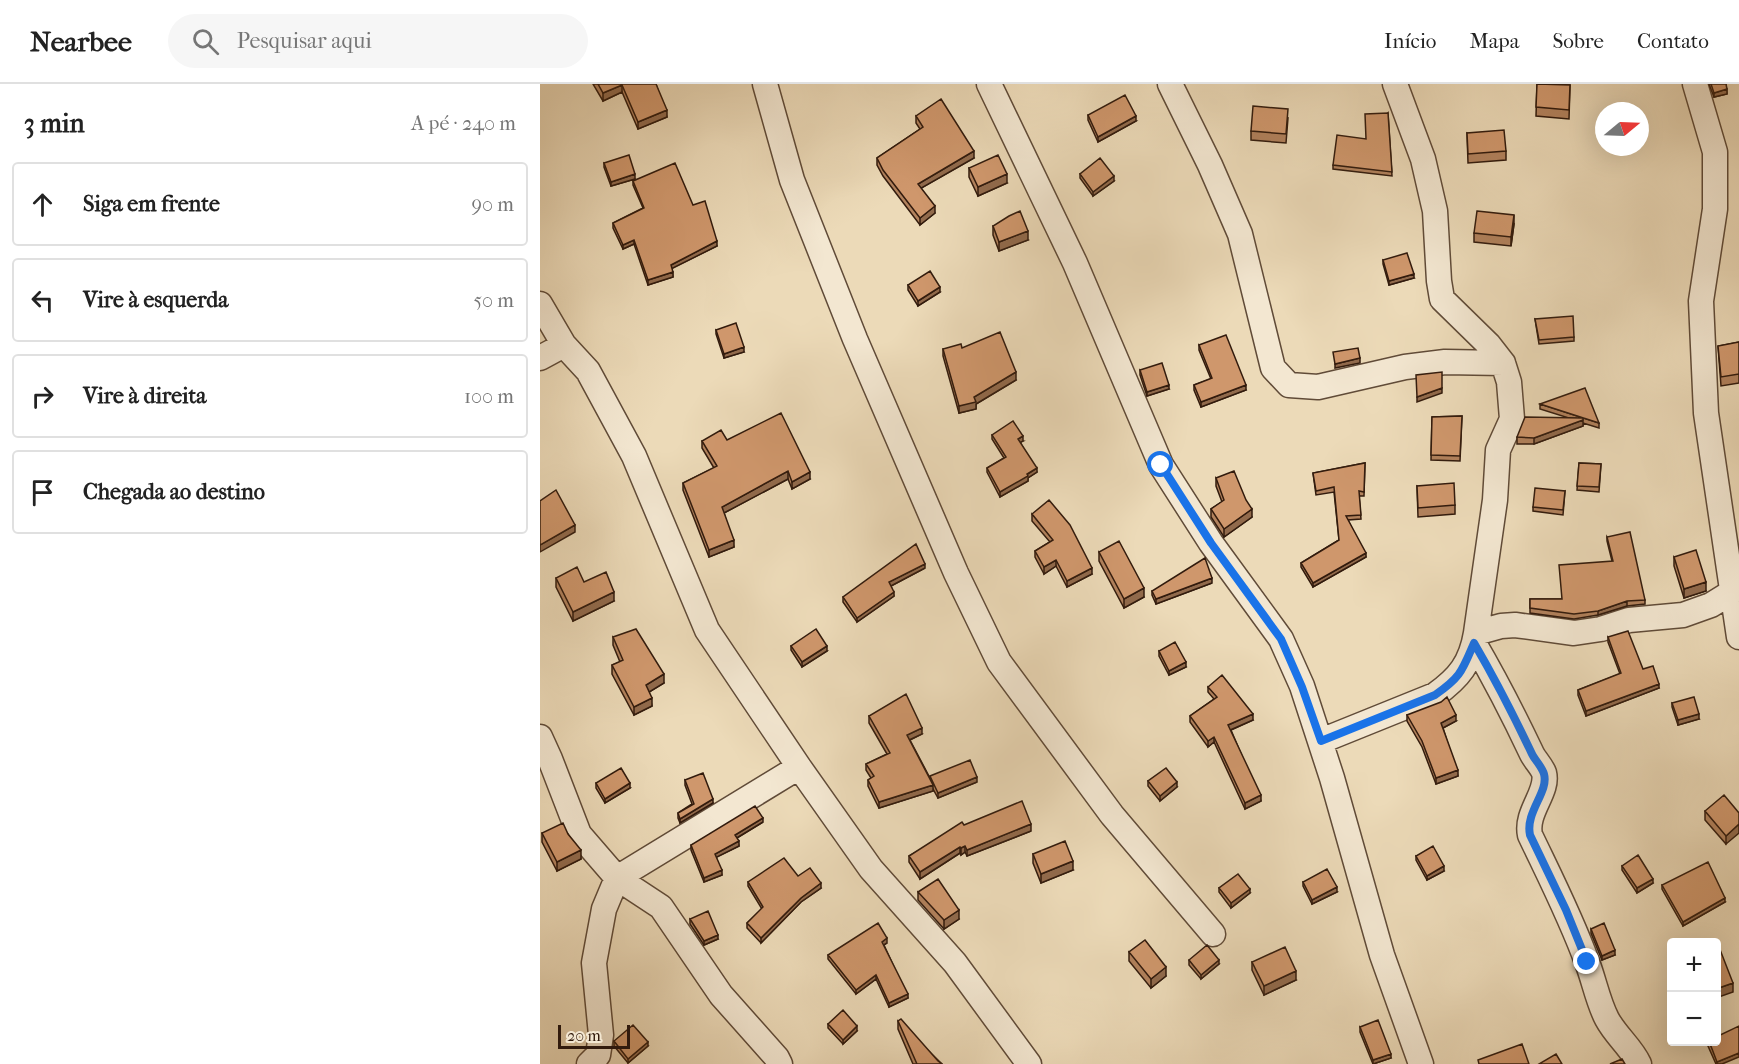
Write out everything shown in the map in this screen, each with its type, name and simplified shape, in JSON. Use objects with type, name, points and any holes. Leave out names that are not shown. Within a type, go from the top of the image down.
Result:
[{"type":"street","points":[[765,84],[792,180],[855,339],[956,573],[999,662],[1112,814],[1213,934]]},
{"type":"street","points":[[989,84],[1075,263],[1161,465],[1211,543],[1281,639],[1302,687],[1321,741],[1382,955],[1421,1064]]},
{"type":"street","points":[[1170,84],[1210,165],[1240,234],[1273,368],[1289,385],[1318,387],[1405,366],[1445,362],[1503,363]]},
{"type":"street","points":[[1321,741],[1435,695],[1451,684],[1462,672],[1475,638],[1495,500],[1498,450],[1512,419],[1509,382],[1503,363],[1489,345],[1442,299],[1435,211],[1423,159],[1395,84]]},
{"type":"street","points":[[1695,84],[1715,152],[1715,209],[1701,301],[1706,413],[1739,637]]},
{"type":"street","points":[[540,304],[564,345],[588,371],[634,456],[707,630],[871,869],[955,963],[1029,1064]]},
{"type":"street","points":[[540,358],[564,345]]},
{"type":"street","points":[[1475,638],[1501,626],[1515,625],[1574,633],[1629,620],[1683,615],[1711,605],[1732,592]]},
{"type":"street","points":[[1475,638],[1533,757],[1544,774],[1543,787],[1529,820],[1530,835],[1566,910],[1606,1018],[1621,1041],[1635,1055],[1639,1064]]},
{"type":"street","points":[[540,737],[579,834],[617,878],[661,907],[720,994],[780,1064]]},
{"type":"street","points":[[589,1064],[598,1055],[601,1035],[594,963],[604,909],[617,878],[799,767]]},
{"type":"building","points":[[598,84],[656,84],[667,110],[638,122],[622,85],[603,93]]},
{"type":"building","points":[[1537,84],[1570,85],[1569,110],[1536,107]]},
{"type":"building","points":[[1711,84],[1726,84],[1727,89],[1714,93]]},
{"type":"building","points":[[1125,95],[1136,116],[1098,137],[1088,115]]},
{"type":"building","points":[[941,99],[974,151],[918,184],[935,206],[920,218],[883,170],[877,158],[923,127],[916,116]]},
{"type":"building","points":[[1253,106],[1288,109],[1286,134],[1251,131]]},
{"type":"building","points":[[1388,113],[1392,172],[1333,165],[1337,135],[1366,139],[1365,114]]},
{"type":"building","points":[[1504,130],[1506,151],[1468,154],[1467,133]]},
{"type":"building","points":[[629,155],[635,174],[611,182],[604,163]]},
{"type":"building","points":[[998,155],[1007,174],[978,187],[969,168]]},
{"type":"building","points":[[1100,158],[1114,176],[1093,192],[1080,174]]},
{"type":"building","points":[[675,163],[693,205],[705,201],[717,241],[671,265],[673,272],[648,280],[634,240],[623,245],[613,223],[644,208],[633,181]]},
{"type":"building","points":[[1020,211],[1028,231],[999,242],[993,226]]},
{"type":"building","points":[[1477,211],[1514,215],[1511,237],[1474,233]]},
{"type":"building","points":[[1407,253],[1414,274],[1389,281],[1383,260]]},
{"type":"building","points":[[930,271],[940,287],[918,301],[908,285]]},
{"type":"building","points":[[1573,316],[1574,337],[1539,340],[1535,319]]},
{"type":"building","points":[[736,323],[744,347],[724,354],[716,330]]},
{"type":"building","points":[[1000,332],[1016,372],[974,397],[976,402],[959,406],[943,349],[961,344],[962,348]]},
{"type":"building","points":[[1226,335],[1246,385],[1201,402],[1194,385],[1212,378],[1199,345]]},
{"type":"building","points":[[1739,342],[1739,374],[1721,377],[1718,346]]},
{"type":"building","points":[[1358,348],[1360,358],[1335,364],[1333,352]]},
{"type":"building","points":[[1162,363],[1169,385],[1147,392],[1140,370]]},
{"type":"building","points":[[1442,372],[1442,388],[1417,397],[1416,375]]},
{"type":"building","points":[[1585,388],[1599,423],[1540,404]]},
{"type":"building","points":[[781,413],[810,472],[792,482],[788,471],[722,507],[734,540],[709,550],[683,483],[717,466],[702,441],[721,430],[727,440]]},
{"type":"building","points":[[1462,416],[1460,456],[1431,455],[1432,417]]},
{"type":"building","points":[[1525,417],[1583,418],[1583,420],[1534,438],[1517,437]]},
{"type":"building","points":[[1013,421],[1023,436],[1018,439],[1037,468],[1027,474],[1028,476],[1000,492],[987,468],[1006,457],[992,435]]},
{"type":"building","points":[[1365,463],[1364,492],[1359,491],[1361,515],[1346,516],[1366,553],[1313,583],[1301,563],[1339,540],[1334,487],[1316,491],[1313,473]]},
{"type":"building","points":[[1579,463],[1601,464],[1599,487],[1577,486]]},
{"type":"building","points":[[1234,471],[1252,509],[1224,529],[1211,509],[1224,500],[1216,478]]},
{"type":"building","points":[[1454,483],[1455,505],[1418,508],[1417,486]]},
{"type":"building","points":[[1535,488],[1565,491],[1563,510],[1533,507]]},
{"type":"building","points":[[556,490],[575,525],[540,545],[540,501]]},
{"type":"building","points":[[1049,500],[1070,525],[1092,568],[1067,581],[1056,560],[1044,567],[1035,551],[1053,540],[1032,514]]},
{"type":"building","points":[[1630,532],[1645,600],[1627,601],[1598,611],[1574,614],[1530,608],[1530,599],[1562,599],[1559,565],[1613,561],[1607,537]]},
{"type":"building","points":[[1119,541],[1144,588],[1124,599],[1099,552]]},
{"type":"building","points":[[916,544],[925,564],[889,582],[894,592],[857,618],[843,597]]},
{"type":"building","points":[[1696,550],[1706,582],[1684,589],[1674,557]]},
{"type":"building","points":[[1205,558],[1212,578],[1156,599],[1152,591]]},
{"type":"building","points":[[577,567],[584,582],[606,572],[614,592],[573,612],[556,578]]},
{"type":"building","points":[[636,629],[664,674],[646,685],[652,698],[634,707],[612,665],[623,660],[613,637]]},
{"type":"building","points":[[816,629],[827,646],[802,662],[791,646]]},
{"type":"building","points":[[1628,631],[1643,669],[1653,666],[1659,684],[1586,711],[1578,690],[1621,673],[1608,637]]},
{"type":"building","points":[[1175,642],[1186,662],[1169,671],[1159,651]]},
{"type":"building","points":[[1222,675],[1253,714],[1228,725],[1261,795],[1245,803],[1214,737],[1208,741],[1190,716],[1217,697],[1208,687]]},
{"type":"building","points":[[906,694],[922,728],[907,735],[933,785],[879,802],[868,780],[874,776],[866,764],[890,753],[869,716]]},
{"type":"building","points":[[1447,697],[1456,715],[1441,723],[1458,770],[1436,778],[1422,741],[1407,715],[1441,702]]},
{"type":"building","points":[[1694,697],[1699,714],[1678,720],[1672,703]]},
{"type":"building","points":[[970,760],[977,777],[938,793],[930,776]]},
{"type":"building","points":[[621,768],[630,783],[605,799],[596,783]]},
{"type":"building","points":[[1166,768],[1177,782],[1160,796],[1148,781]]},
{"type":"building","points":[[703,773],[713,799],[680,819],[678,813],[694,804],[685,780]]},
{"type":"building","points":[[1724,795],[1739,813],[1739,824],[1726,836],[1705,811]]},
{"type":"building","points":[[1022,801],[1031,824],[967,850],[965,846],[960,847],[920,872],[909,856],[962,822],[964,825]]},
{"type":"building","points":[[755,806],[763,818],[735,835],[739,841],[715,854],[722,870],[704,878],[691,845]]},
{"type":"building","points":[[563,823],[568,834],[581,850],[557,862],[542,833]]},
{"type":"building","points":[[1065,841],[1073,861],[1041,874],[1033,854]]},
{"type":"building","points":[[1433,846],[1444,866],[1427,876],[1416,856]]},
{"type":"building","points":[[1638,855],[1653,879],[1637,888],[1622,866]]},
{"type":"building","points":[[784,858],[798,876],[810,868],[821,883],[801,898],[761,938],[747,923],[763,907],[748,882]]},
{"type":"building","points":[[1708,862],[1725,898],[1683,922],[1662,885]]},
{"type":"building","points":[[1327,869],[1337,887],[1312,900],[1303,882]]},
{"type":"building","points":[[1238,874],[1250,889],[1231,903],[1219,888]]},
{"type":"building","points":[[938,879],[959,910],[944,920],[918,892]]},
{"type":"building","points":[[708,911],[718,935],[704,941],[690,919]]},
{"type":"building","points":[[878,923],[887,938],[882,942],[908,994],[889,1003],[876,975],[856,990],[828,955]]},
{"type":"building","points":[[1604,923],[1615,950],[1602,956],[1591,929]]},
{"type":"building","points":[[1145,940],[1166,967],[1151,979],[1129,952]]},
{"type":"building","points":[[1207,945],[1219,960],[1201,975],[1189,960]]},
{"type":"building","points":[[1285,947],[1296,971],[1264,986],[1252,962]]},
{"type":"building","points":[[1721,952],[1733,983],[1721,987]]},
{"type":"building","points":[[843,1010],[857,1026],[843,1040],[828,1024]]},
{"type":"building","points":[[901,1019],[942,1064],[917,1064],[898,1021]]},
{"type":"building","points":[[1378,1020],[1391,1054],[1373,1060],[1360,1027]]},
{"type":"building","points":[[633,1025],[648,1042],[628,1059],[614,1041]]},
{"type":"building","points":[[1739,1026],[1739,1053],[1717,1062],[1711,1046],[1721,1046],[1721,1035]]},
{"type":"building","points":[[1522,1044],[1529,1064],[1479,1064],[1478,1060]]},
{"type":"building","points":[[1556,1054],[1562,1064],[1539,1064]]},
{"type":"building","points":[[1622,1059],[1625,1064],[1610,1064]]},
{"type":"route","points":[[1161,465],[1211,543],[1281,639],[1302,687],[1321,741],[1435,695],[1451,684],[1462,672],[1474,643],[1544,774],[1543,787],[1528,827],[1587,962]]}]
